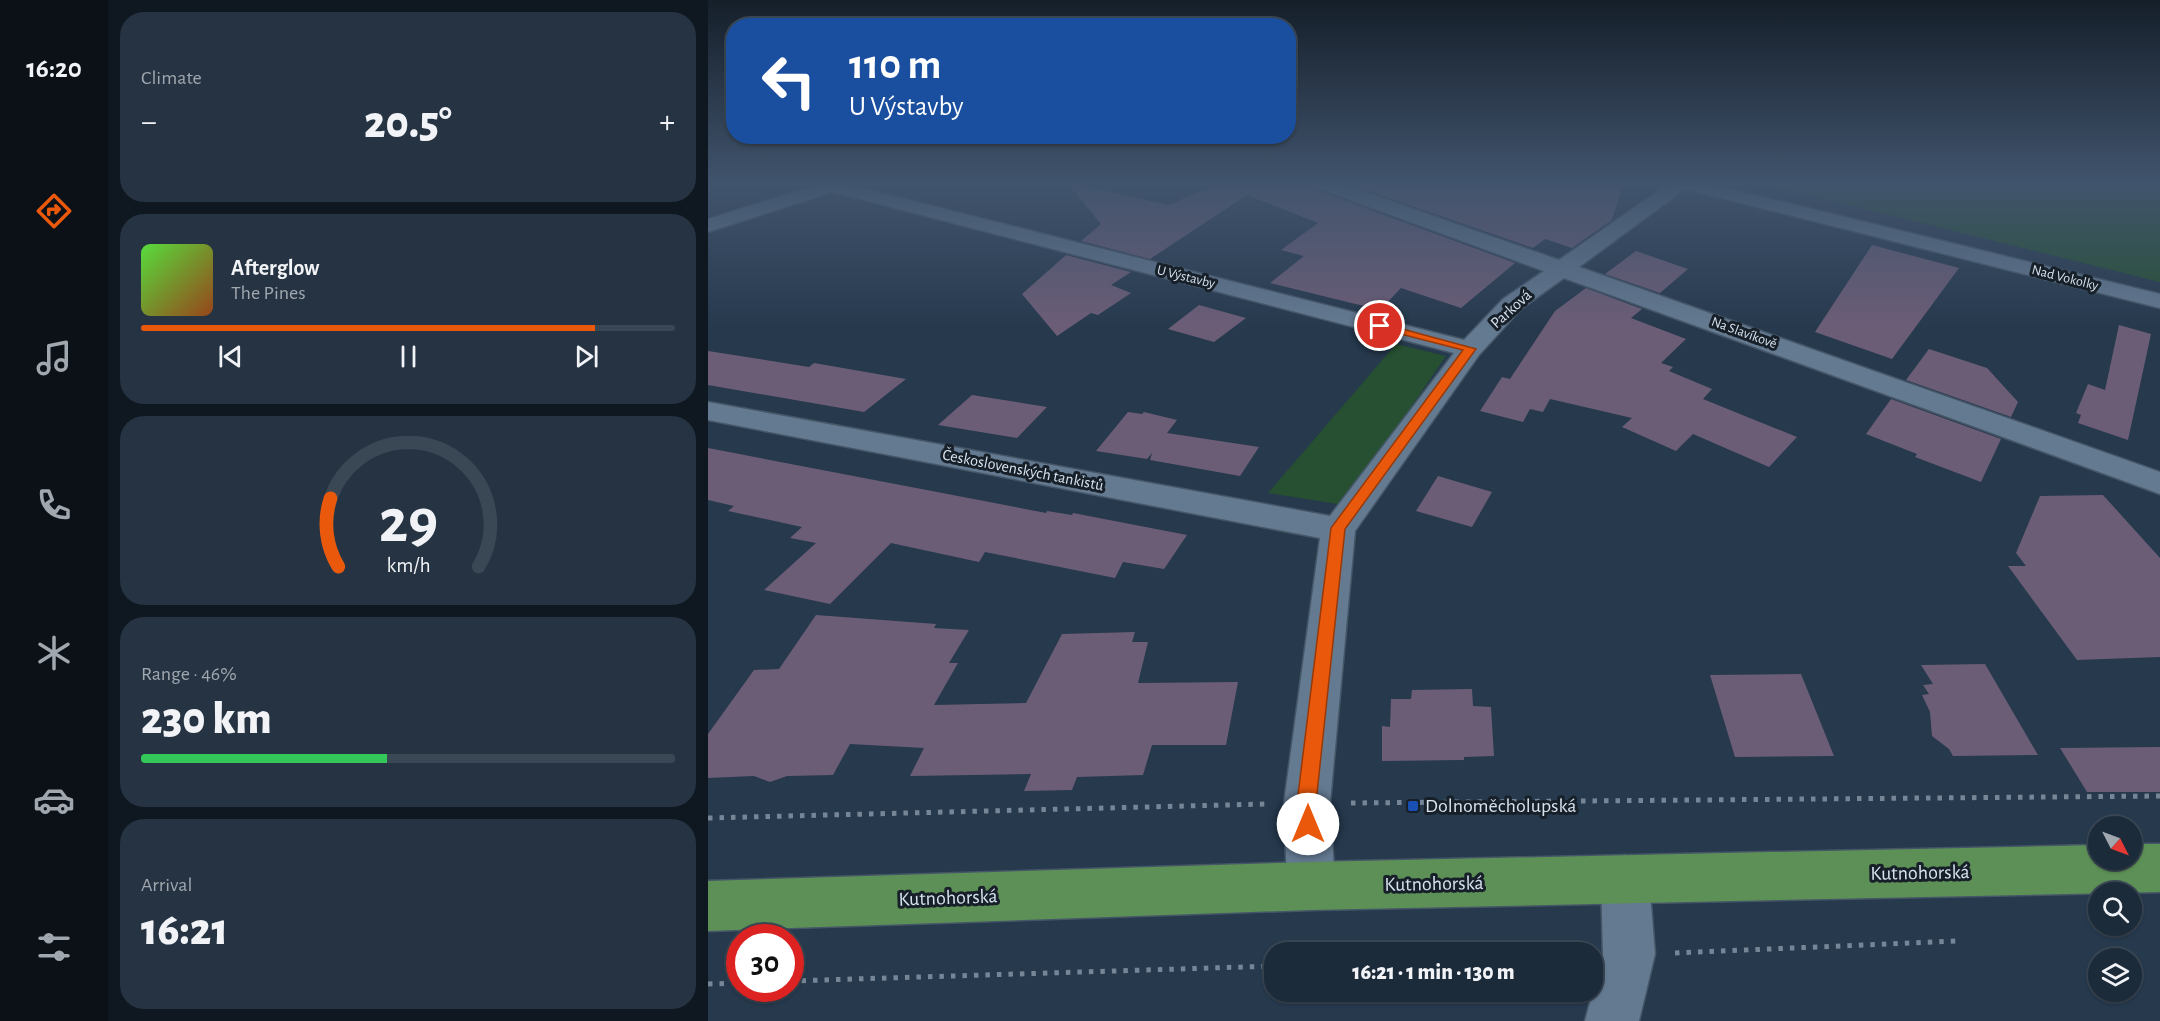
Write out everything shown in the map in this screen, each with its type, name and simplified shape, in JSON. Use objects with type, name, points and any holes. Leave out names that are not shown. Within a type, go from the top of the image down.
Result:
[{"type":"main road","name":"Kutnohorská","points":[[708,906],[1311,886],[2160,868]]},
{"type":"street","name":"U Výstavby","points":[[1017,233],[1470,349]]},
{"type":"street","name":"Na Slavíkově","points":[[1464,233],[2160,483]]},
{"type":"street","name":"Parková","points":[[1311,886],[1307,803],[1338,528],[1470,349],[1512,304],[1611,233]]},
{"type":"street","name":"Nad Vokolky","points":[[1884,233],[2160,301]]},
{"type":"street","name":"Československých tankistů","points":[[708,411],[1338,528]]},
{"type":"street","points":[[1612,1021],[1629,954],[1625,879]]},
{"type":"path","points":[[708,819],[1307,803],[2160,796]]},
{"type":"path","points":[[1629,954],[1957,941]]},
{"type":"path","points":[[804,981],[1264,966]]},
{"type":"path","points":[[708,984],[726,983]]},
{"type":"green space","points":[[1961,233],[2160,233],[2160,282]]},
{"type":"green space","points":[[1396,344],[1446,356],[1344,505],[1268,493]]},
{"type":"building","points":[[1091,233],[1190,233],[1150,259],[1081,241]]},
{"type":"building","points":[[1305,233],[1432,233],[1515,263],[1461,308],[1401,288],[1380,310],[1270,283],[1304,256],[1281,250]]},
{"type":"building","points":[[1489,233],[1594,233],[1572,248],[1545,239],[1533,248]]},
{"type":"building","points":[[1872,245],[1959,268],[1892,359],[1815,332]]},
{"type":"building","points":[[1636,251],[1688,269],[1660,293],[1605,274]]},
{"type":"building","points":[[1066,255],[1131,272],[1111,285],[1131,293],[1098,315],[1091,313],[1057,336],[1022,294]]},
{"type":"building","points":[[1586,288],[1642,309],[1631,318],[1686,339],[1661,363],[1673,367],[1669,371],[1712,389],[1703,399],[1797,437],[1769,467],[1693,434],[1676,451],[1622,427],[1632,418],[1550,399],[1543,412],[1530,409],[1523,422],[1480,411],[1502,377],[1510,379],[1555,311]]},
{"type":"building","points":[[1199,305],[1246,318],[1214,342],[1168,329]]},
{"type":"building","points":[[2119,325],[2151,334],[2128,440],[2078,423],[2081,415],[2076,413],[2088,384],[2105,390]]},
{"type":"building","points":[[1929,349],[1987,368],[2018,402],[2011,417],[1906,380]]},
{"type":"building","points":[[708,351],[809,367],[814,363],[906,379],[864,412],[708,385]]},
{"type":"building","points":[[972,395],[1047,407],[1017,438],[938,425]]},
{"type":"building","points":[[1891,399],[2001,439],[1981,482],[1915,457],[1917,454],[1866,434]]},
{"type":"building","points":[[1128,412],[1142,414],[1144,412],[1177,420],[1167,433],[1259,447],[1240,476],[1150,460],[1152,453],[1147,459],[1096,451]]},
{"type":"building","points":[[708,448],[1046,513],[1047,511],[1072,515],[1073,513],[1187,535],[1164,569],[1123,562],[1115,578],[985,552],[979,562],[891,543],[830,604],[764,590],[816,543],[790,538],[802,527],[728,511],[734,506],[708,500]]},
{"type":"building","points":[[1438,476],[1492,492],[1472,527],[1416,511]]},
{"type":"building","points":[[2103,495],[2160,558],[2160,657],[2077,660],[2008,566],[2026,566],[2016,553],[2040,496]]},
{"type":"building","points":[[816,615],[936,624],[934,628],[969,630],[949,663],[958,663],[934,705],[1026,703],[1062,634],[1135,632],[1132,642],[1148,642],[1138,683],[1238,682],[1226,745],[1152,745],[1143,775],[1077,777],[1072,790],[1024,791],[1031,774],[910,776],[924,748],[850,744],[833,775],[787,776],[770,782],[754,776],[708,778],[708,734],[754,670],[779,669]]},
{"type":"building","points":[[1985,664],[2038,755],[1953,756],[1949,749],[1932,736],[1930,712],[1922,695],[1929,694],[1923,685],[1933,684],[1921,665]]},
{"type":"building","points":[[1801,674],[1834,756],[1735,757],[1710,675]]},
{"type":"building","points":[[1472,689],[1473,706],[1491,707],[1494,756],[1464,757],[1464,760],[1382,761],[1382,726],[1390,727],[1391,699],[1411,699],[1412,690]]},
{"type":"building","points":[[2160,747],[2160,792],[2087,792],[2060,748]]},
{"type":"place","name":"Dolnoměcholupská","points":[[1413,806]]},
{"type":"route","points":[[1308,824],[1307,803],[1338,528],[1470,349],[1380,326]]}]
